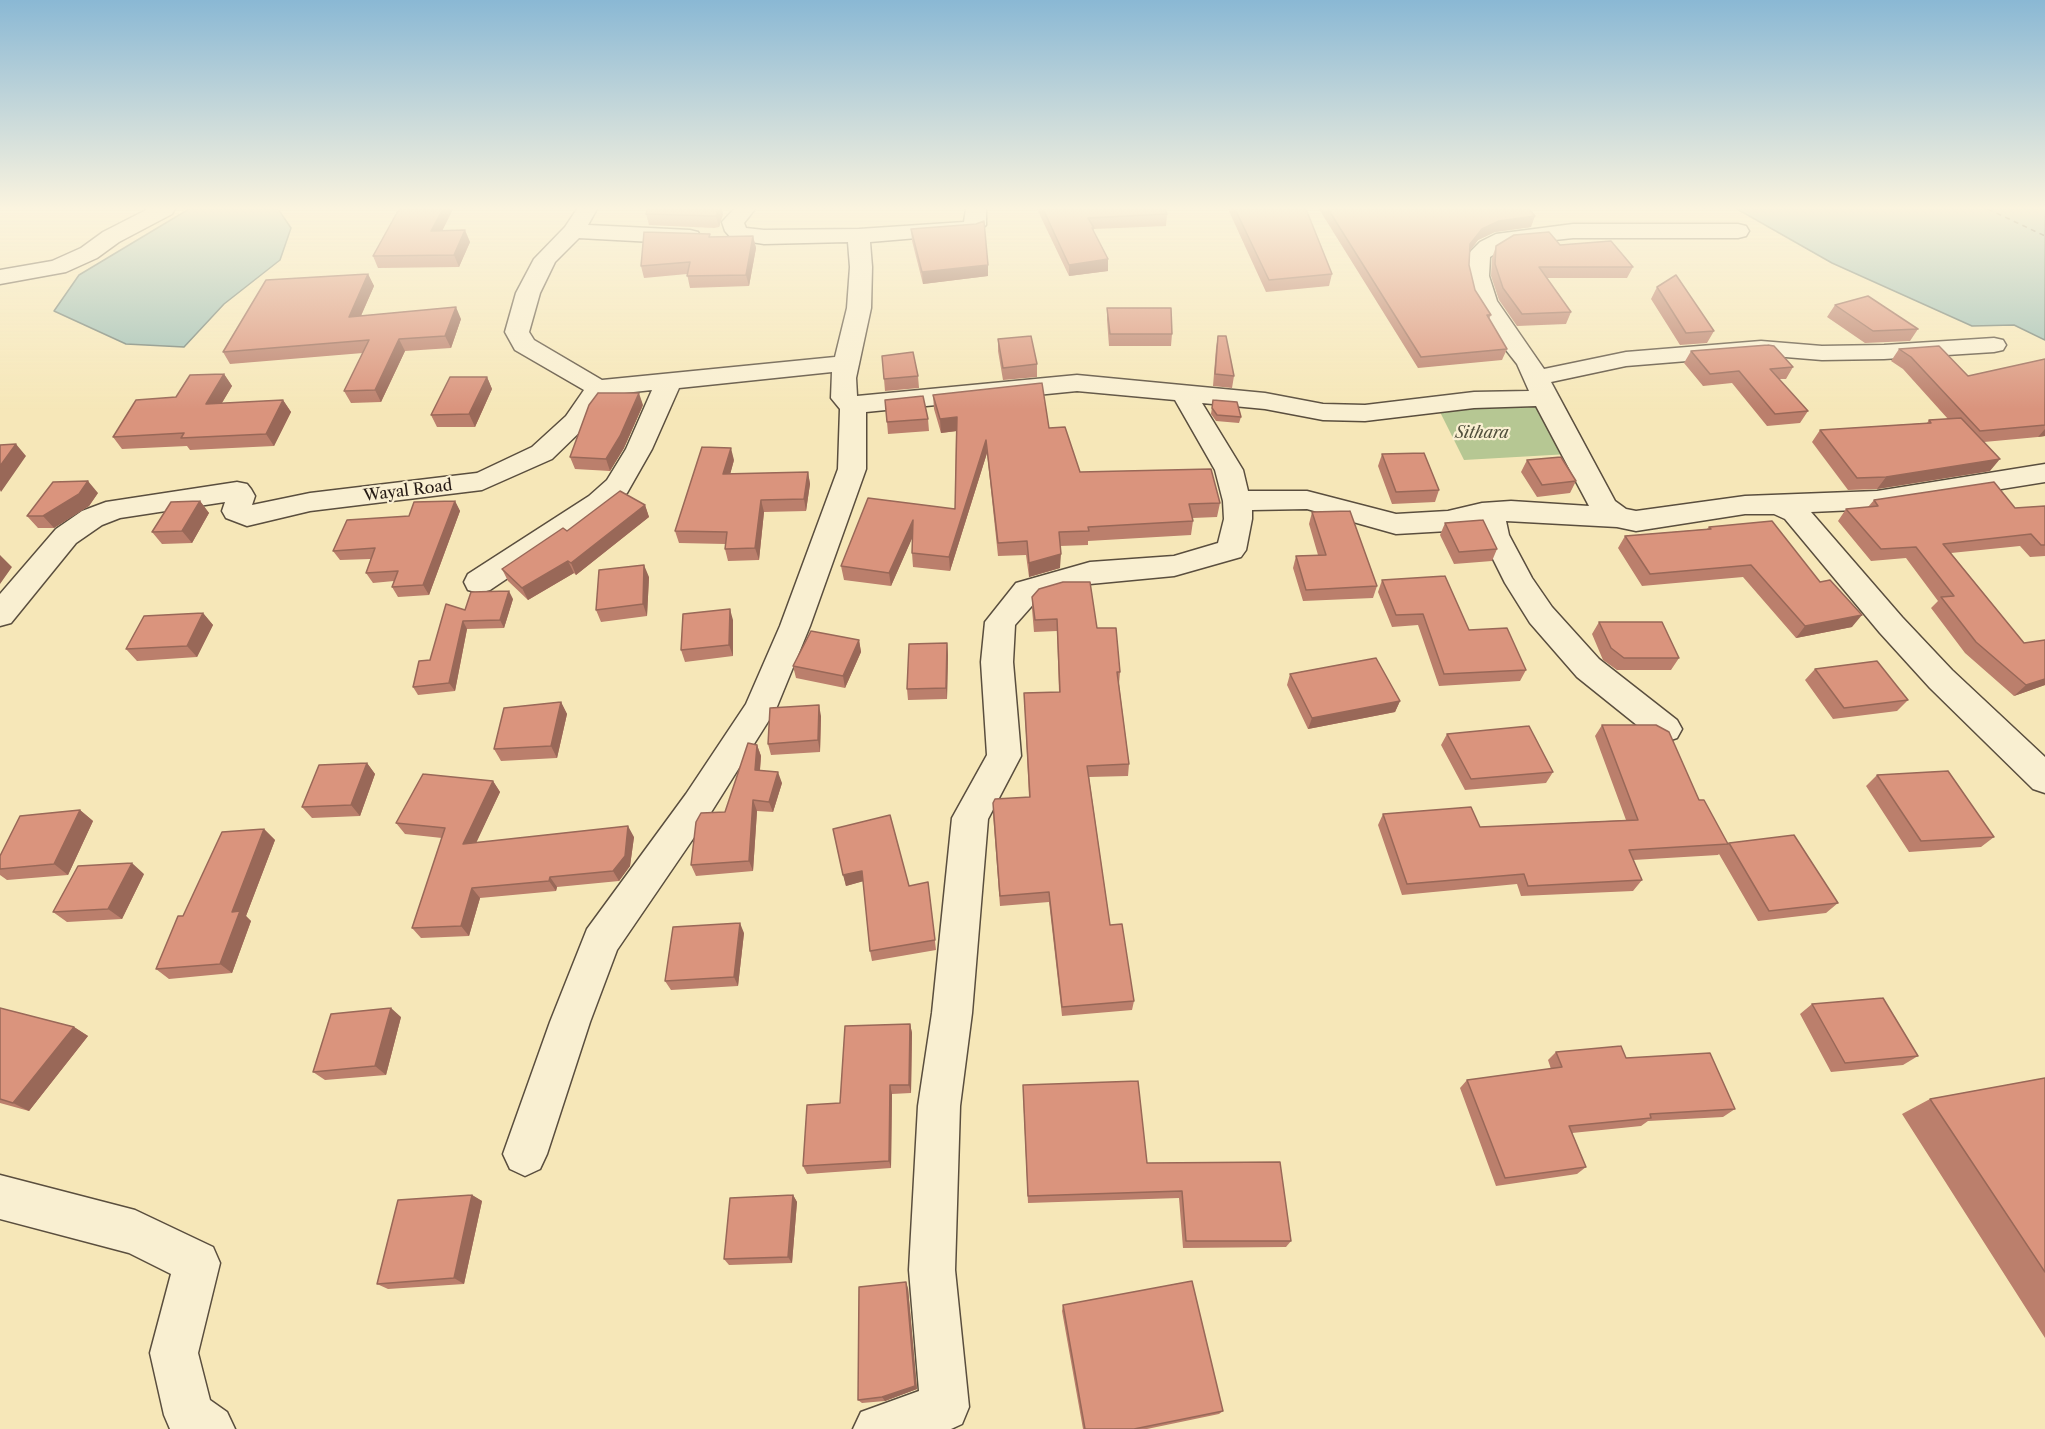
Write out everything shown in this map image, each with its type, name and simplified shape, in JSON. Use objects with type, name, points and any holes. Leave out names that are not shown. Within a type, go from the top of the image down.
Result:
[{"type":"street","points":[[537,276],[528,293],[517,332],[524,345],[598,388],[848,363]]},
{"type":"street","points":[[860,276],[859,308],[843,378],[844,398],[853,403],[961,396],[1077,383],[1265,402],[1323,412],[1355,413],[1412,409],[1541,388],[1626,359],[1761,348],[1822,353],[1884,352],[1994,345]]},
{"type":"street","points":[[1478,276],[1485,301],[1504,331],[1529,362],[1604,507],[1617,517]]},
{"type":"street","points":[[479,582],[599,503],[617,486],[639,449],[670,379]]},
{"type":"street","name":"Wayal Road","points":[[0,615],[66,536],[100,515],[116,509],[237,491],[241,496],[236,511],[247,516],[310,502],[482,481],[542,453],[575,422],[598,388]]},
{"type":"street","points":[[878,1429],[950,1418],[932,1270],[939,1106],[951,1013],[970,818],[1004,756],[997,662],[1000,622],[1027,591],[1090,573],[1174,566],[1231,550],[1238,519],[1237,501],[1228,470],[1184,393]]},
{"type":"street","points":[[525,1154],[570,1022],[601,941],[698,804],[760,709],[795,626],[852,469],[853,403]]},
{"type":"street","points":[[1237,501],[1307,500],[1396,524],[1448,521],[1489,512],[1511,511],[1617,517],[1636,521],[1745,505],[1877,500],[2045,473]]},
{"type":"street","points":[[1778,504],[1795,512],[1891,625],[1941,679],[2045,779]]},
{"type":"street","points":[[1489,512],[1495,535],[1520,583],[1541,615],[1588,668],[1665,729]]},
{"type":"street","points":[[0,1197],[135,1232],[197,1263],[174,1353],[189,1415],[210,1429]]},
{"type":"green space","name":"Sithara","points":[[1539,405],[1569,454],[1464,460],[1439,410]]},
{"type":"water","points":[[79,276],[260,276],[224,304],[184,347],[126,344],[54,311]]},
{"type":"water","points":[[1860,276],[2045,276],[2045,340],[2014,325],[1972,326]]},
{"type":"building","points":[[367,276],[349,317],[456,307],[445,336],[399,339],[375,390],[344,391],[369,340],[223,352],[266,280]]},
{"type":"building","points":[[1267,276],[1314,276],[1269,280]]},
{"type":"building","points":[[1370,276],[1472,276],[1475,290],[1491,315],[1487,315],[1507,349],[1421,357]]},
{"type":"building","points":[[1499,276],[1545,276],[1571,312],[1522,314],[1503,288]]},
{"type":"building","points":[[1676,276],[1714,331],[1686,333],[1657,287]]},
{"type":"building","points":[[1868,296],[1918,329],[1873,331],[1835,305]]},
{"type":"building","points":[[1107,308],[1171,308],[1172,334],[1110,334]]},
{"type":"building","points":[[1031,336],[1037,364],[1003,368],[998,339]]},
{"type":"building","points":[[1218,336],[1226,336],[1234,376],[1215,374]]},
{"type":"building","points":[[1774,346],[1793,367],[1770,369],[1808,411],[1775,414],[1739,371],[1710,374],[1691,351]]},
{"type":"building","points":[[1939,346],[1968,376],[2045,359],[2045,425],[1980,431],[1911,357],[1899,349]]},
{"type":"building","points":[[913,352],[918,376],[884,379],[882,356]]},
{"type":"building","points":[[224,374],[206,404],[283,400],[266,434],[181,438],[184,433],[113,437],[136,400],[176,397],[190,375]]},
{"type":"building","points":[[450,377],[487,377],[469,414],[431,415]]},
{"type":"building","points":[[1042,383],[1049,428],[1065,427],[1080,472],[1211,469],[1220,503],[1189,504],[1193,521],[1088,527],[1089,531],[1059,532],[1061,554],[1029,563],[1027,541],[998,543],[986,440],[949,557],[912,553],[913,520],[889,573],[841,566],[868,498],[955,509],[957,417],[940,419],[933,395]]},
{"type":"building","points":[[598,393],[639,393],[620,436],[606,459],[570,457],[589,405]]},
{"type":"building","points":[[923,396],[928,419],[887,422],[885,400]]},
{"type":"building","points":[[1213,400],[1237,402],[1241,417],[1217,415],[1212,408]]},
{"type":"building","points":[[1961,418],[2000,459],[1886,477],[1857,478],[1820,430],[1931,423],[1929,420]]},
{"type":"building","points":[[16,444],[0,466],[0,445]]},
{"type":"building","points":[[702,447],[731,448],[723,474],[808,472],[804,499],[761,500],[755,548],[725,549],[727,532],[675,531]]},
{"type":"building","points":[[1424,453],[1439,490],[1396,492],[1382,454]]},
{"type":"building","points":[[1561,457],[1576,481],[1542,485],[1527,460]]},
{"type":"building","points":[[88,481],[79,494],[43,516],[27,516],[53,482]]},
{"type":"building","points":[[1994,482],[2015,508],[2045,506],[2045,545],[2041,545],[2031,534],[1943,544],[2024,643],[2045,640],[2045,679],[2026,685],[1976,642],[1941,597],[1954,596],[1916,547],[1881,549],[1846,509],[1878,506],[1874,500]]},
{"type":"building","points":[[620,491],[645,505],[571,563],[568,561],[522,588],[502,569],[563,528],[567,531]]},
{"type":"building","points":[[200,501],[182,531],[152,532],[171,502]]},
{"type":"building","points":[[455,501],[423,585],[392,587],[398,571],[366,573],[375,548],[333,551],[347,520],[409,516],[414,502]]},
{"type":"building","points":[[1350,511],[1377,586],[1306,590],[1296,556],[1326,555],[1312,512]]},
{"type":"building","points":[[1483,520],[1497,549],[1459,552],[1445,523]]},
{"type":"building","points":[[1772,521],[1820,582],[1830,580],[1862,615],[1805,626],[1751,565],[1650,574],[1625,536],[1711,529],[1709,527]]},
{"type":"building","points":[[644,565],[643,604],[596,610],[599,570]]},
{"type":"building","points":[[1445,576],[1469,630],[1507,628],[1526,670],[1444,674],[1423,614],[1396,615],[1382,580]]},
{"type":"building","points":[[1063,582],[1090,582],[1097,628],[1116,628],[1120,672],[1117,672],[1129,764],[1087,766],[1110,925],[1122,924],[1134,1001],[1062,1007],[1049,892],[1000,896],[993,803],[995,799],[1030,797],[1024,693],[1060,692],[1057,619],[1035,620],[1032,597],[1039,589]]},
{"type":"building","points":[[509,591],[500,620],[463,621],[449,683],[413,687],[419,661],[430,660],[446,604],[465,610],[471,592]]},
{"type":"building","points":[[730,609],[729,645],[681,650],[683,614]]},
{"type":"building","points":[[203,613],[187,646],[126,649],[144,616]]},
{"type":"building","points":[[1599,622],[1662,622],[1679,658],[1624,658],[1611,648]]},
{"type":"building","points":[[811,631],[859,640],[843,676],[793,666]]},
{"type":"building","points":[[947,643],[946,688],[907,689],[909,644]]},
{"type":"building","points":[[1376,658],[1400,701],[1312,718],[1290,674]]},
{"type":"building","points":[[1877,661],[1908,700],[1844,708],[1815,669]]},
{"type":"building","points":[[561,702],[551,746],[494,749],[504,708]]},
{"type":"building","points":[[819,705],[818,740],[768,744],[770,708]]},
{"type":"building","points":[[1602,725],[1656,725],[1669,732],[1699,800],[1704,800],[1728,844],[1629,850],[1642,880],[1528,886],[1524,874],[1407,884],[1383,814],[1471,807],[1480,827],[1638,820]]},
{"type":"building","points":[[1529,726],[1553,772],[1471,779],[1447,734]]},
{"type":"building","points":[[748,743],[757,745],[755,770],[778,772],[769,802],[753,800],[749,861],[691,865],[696,822],[701,813],[725,812]]},
{"type":"building","points":[[367,763],[351,805],[302,807],[319,765]]},
{"type":"building","points":[[1948,771],[1994,837],[1921,841],[1877,775]]},
{"type":"building","points":[[423,774],[493,781],[463,844],[628,826],[625,856],[613,871],[550,877],[549,881],[472,888],[461,926],[412,928],[445,828],[396,823]]},
{"type":"building","points":[[80,810],[54,864],[0,869],[0,856],[20,816]]},
{"type":"building","points":[[890,815],[909,886],[928,882],[935,940],[870,951],[862,871],[843,875],[833,829]]},
{"type":"building","points":[[264,829],[232,912],[240,911],[220,964],[156,969],[178,916],[183,916],[222,832]]},
{"type":"building","points":[[1794,835],[1838,903],[1769,911],[1729,843]]},
{"type":"building","points":[[132,863],[108,909],[53,912],[78,866]]},
{"type":"building","points":[[740,923],[734,977],[665,981],[673,927]]},
{"type":"building","points":[[1883,998],[1918,1056],[1845,1063],[1812,1004]]},
{"type":"building","points":[[0,1008],[74,1027],[13,1103],[0,1099]]},
{"type":"building","points":[[391,1008],[375,1066],[313,1072],[331,1014]]},
{"type":"building","points":[[910,1024],[909,1085],[890,1085],[889,1161],[803,1166],[807,1105],[840,1103],[845,1026]]},
{"type":"building","points":[[1621,1046],[1626,1058],[1710,1053],[1735,1109],[1650,1114],[1651,1118],[1569,1126],[1586,1167],[1505,1178],[1467,1080],[1562,1067],[1556,1052]]},
{"type":"building","points":[[2045,1078],[2045,1272],[1930,1099]]},
{"type":"building","points":[[1138,1081],[1147,1163],[1280,1162],[1291,1241],[1186,1241],[1182,1191],[1028,1196],[1023,1085]]},
{"type":"building","points":[[472,1195],[454,1278],[377,1284],[398,1200]]},
{"type":"building","points":[[793,1195],[788,1257],[724,1259],[730,1198]]},
{"type":"building","points":[[1192,1281],[1223,1411],[1134,1429],[1085,1429],[1063,1305]]},
{"type":"building","points":[[906,1282],[915,1386],[882,1397],[858,1400],[859,1287]]}]
